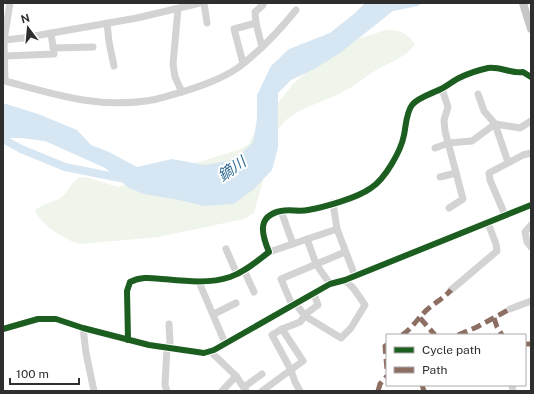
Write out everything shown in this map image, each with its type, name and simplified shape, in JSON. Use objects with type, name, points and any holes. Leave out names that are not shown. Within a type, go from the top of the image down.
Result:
[{"type":"main road","points":[[523,3],[531,28]]},
{"type":"street","points":[[10,3],[4,40],[5,81],[70,98],[96,103],[147,101],[182,92],[221,77],[243,63],[262,47],[296,10]]},
{"type":"street","points":[[4,40],[107,23],[178,9],[200,3]]},
{"type":"street","points":[[204,3],[207,23]]},
{"type":"street","points":[[261,3],[263,5],[255,12],[262,47]]},
{"type":"street","points":[[178,9],[173,64],[175,76],[182,92]]},
{"type":"street","points":[[107,23],[114,66]]},
{"type":"street","points":[[243,63],[234,29],[256,23]]},
{"type":"street","points":[[5,56],[54,54],[51,33]]},
{"type":"street","points":[[53,48],[93,47]]},
{"type":"street","points":[[269,252],[262,234],[262,228],[270,215],[281,211],[309,210],[333,203],[361,194],[372,188],[380,180],[387,172],[404,137],[412,106],[459,78],[489,68],[518,73],[524,72],[531,77]]},
{"type":"street","points":[[442,89],[448,108],[444,120],[445,131],[463,199],[449,208]]},
{"type":"street","points":[[478,94],[484,111],[495,124],[508,162]]},
{"type":"street","points":[[435,148],[449,143],[472,141],[495,124],[520,128],[531,121]]},
{"type":"street","points":[[505,216],[490,180],[489,173],[508,162],[531,153]]},
{"type":"street","points":[[440,177],[456,173]]},
{"type":"street","points":[[333,203],[337,229],[355,276]]},
{"type":"street","points":[[3,329],[38,319],[56,318],[83,328],[149,345],[204,353],[214,350],[225,342],[330,284],[345,280],[531,205]]},
{"type":"street","points":[[281,211],[293,244]]},
{"type":"street","points":[[451,290],[497,252],[496,244],[488,223]]},
{"type":"street","points":[[529,244],[524,232],[531,226]]},
{"type":"street","points":[[128,340],[127,291],[130,282],[140,278],[199,282],[230,278],[269,252],[337,229]]},
{"type":"street","points":[[307,239],[316,264],[330,284]]},
{"type":"street","points":[[226,249],[237,274]]},
{"type":"street","points":[[345,252],[281,279],[293,304],[305,316],[341,338],[351,328],[365,305],[354,289],[345,280]]},
{"type":"street","points":[[244,270],[254,292]]},
{"type":"street","points":[[199,282],[214,314],[221,336],[225,342]]},
{"type":"street","points":[[300,391],[291,370],[272,335],[282,329],[300,322],[307,313],[318,305],[314,294]]},
{"type":"street","points":[[510,309],[531,301]]},
{"type":"street","points":[[214,314],[236,303]]},
{"type":"street","points":[[167,391],[165,385],[167,348],[170,343],[169,324]]},
{"type":"street","points":[[83,328],[86,353],[94,391]]},
{"type":"street","points":[[262,391],[304,361],[282,329]]},
{"type":"street","points":[[210,351],[236,376],[245,389],[262,374]]},
{"type":"street","points":[[222,391],[236,376]]},
{"type":"shaded area","points":[[386,30],[403,33],[409,37],[415,45],[402,57],[375,71],[347,90],[305,108],[284,122],[279,128],[273,142],[254,213],[244,219],[158,237],[81,244],[61,236],[47,226],[35,210],[43,205],[59,199],[79,177],[89,178],[118,187],[241,149],[249,144],[254,133],[293,84],[325,55],[345,43]]},
{"type":"water","points":[[365,3],[422,3],[418,6],[393,11],[340,53],[316,68],[291,80],[278,93],[278,148],[272,170],[254,189],[234,204],[204,206],[144,194],[129,188],[105,168],[45,141],[21,138],[3,138],[3,103],[38,114],[77,130],[91,145],[109,152],[137,167],[172,159],[205,165],[227,161],[242,153],[253,142],[257,119],[257,95],[271,66],[289,49],[330,33]]},
{"type":"waterway","name":"鏑川","points":[[3,139],[21,149],[65,167],[125,179]]},
{"type":"marked path","points":[[403,334],[425,311],[451,290]]},
{"type":"marked path","points":[[460,334],[477,327],[510,309]]},
{"type":"marked path","points":[[420,318],[434,334]]},
{"type":"marked path","points":[[494,318],[501,334]]},
{"type":"marked path","points":[[526,344],[531,344]]},
{"type":"marked path","points":[[386,346],[386,358]]},
{"type":"marked path","points":[[378,391],[380,384],[386,377]]},
{"type":"marked path","points":[[422,386],[424,391]]},
{"type":"cycle path","points":[[128,340],[127,291],[130,282],[146,278],[214,281],[230,277],[241,272],[269,252],[263,233],[264,222],[268,217],[284,210],[305,211],[349,199],[365,192],[376,184],[392,164],[400,149],[408,112],[414,102],[441,89],[457,79],[473,72],[488,68],[523,72],[531,77]]},
{"type":"cycle path","points":[[3,329],[38,319],[56,319],[83,328],[149,345],[204,353],[214,350],[330,284],[345,280],[531,205]]}]
